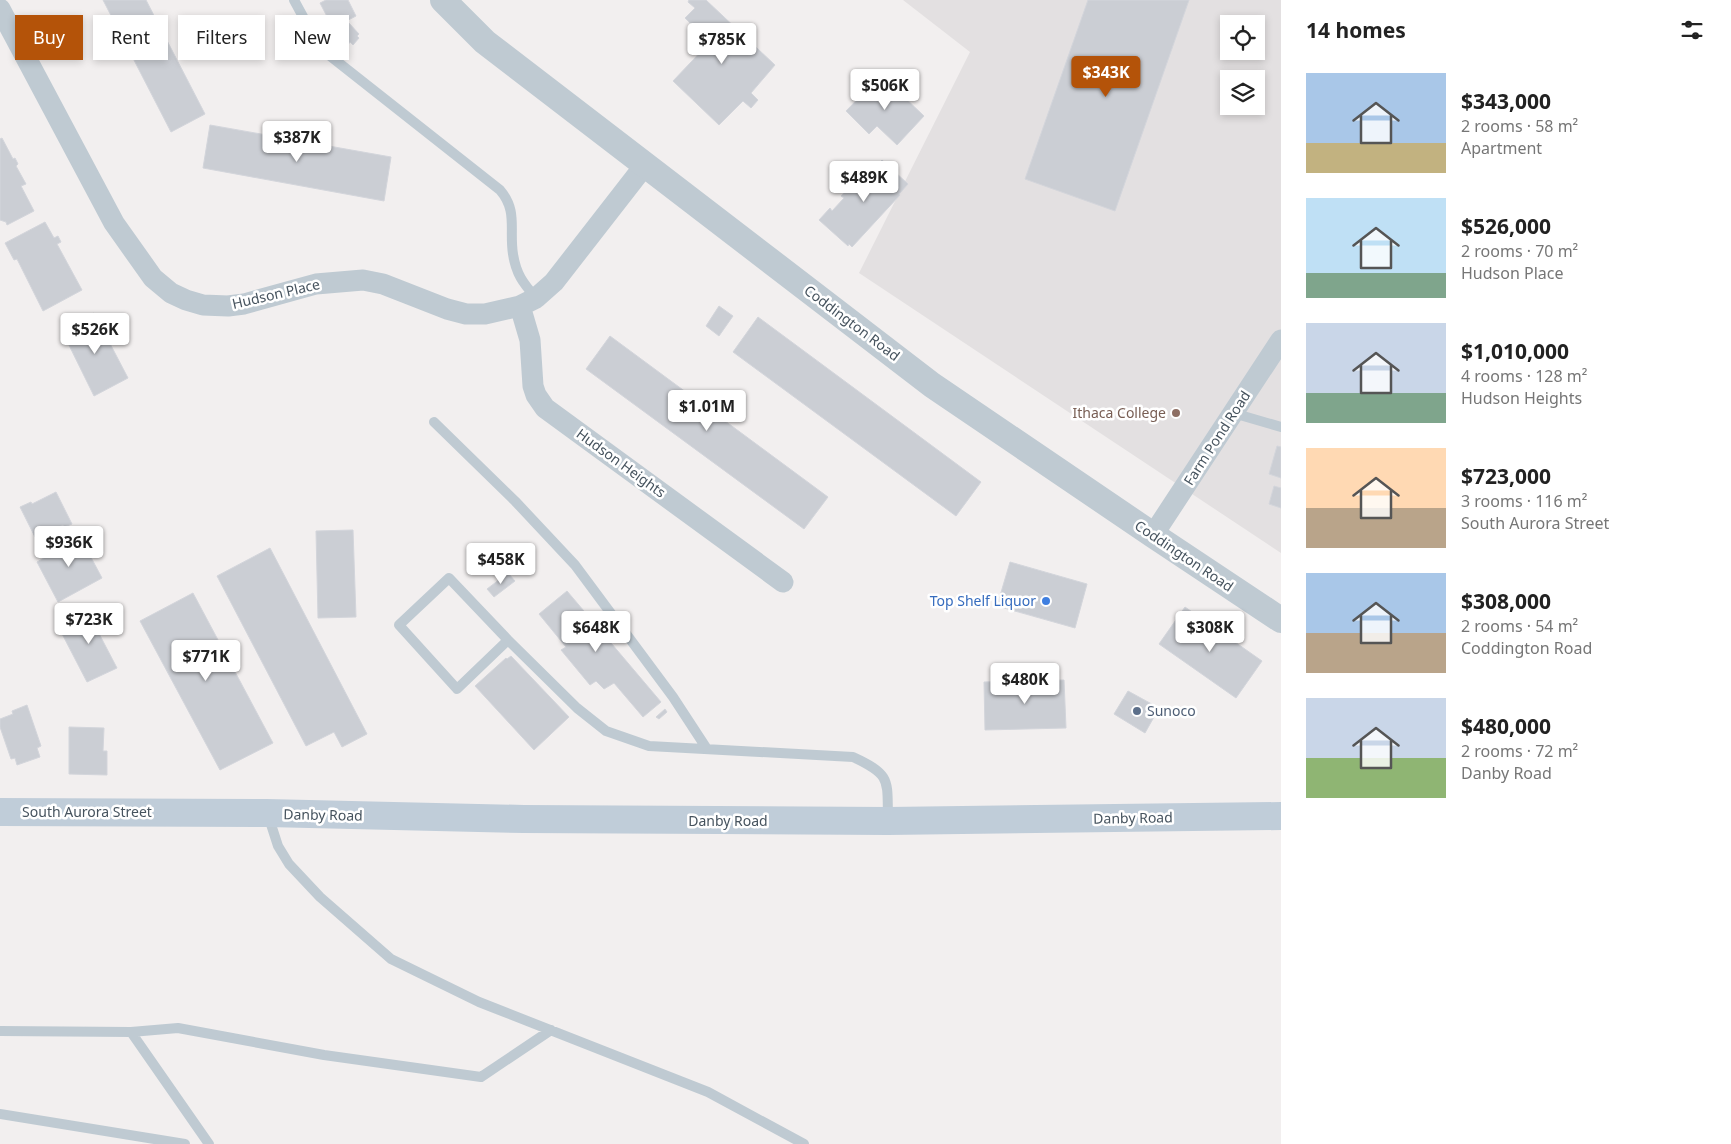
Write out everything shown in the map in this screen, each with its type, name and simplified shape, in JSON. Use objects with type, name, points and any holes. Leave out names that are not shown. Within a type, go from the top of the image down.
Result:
[{"type":"main road","name":"South Aurora Street","points":[[0,812],[175,813]]},
{"type":"main road","name":"Danby Road","points":[[175,813],[267,813],[524,820],[888,821],[1281,816]]},
{"type":"street","name":"Coddington Road","points":[[443,0],[485,42],[932,385],[1153,536],[1281,620]]},
{"type":"street","name":"Hudson Place","points":[[0,9],[114,224],[153,278],[171,293],[203,305],[228,306],[244,304],[316,284],[363,280],[383,284],[466,314],[485,314],[528,302],[554,282],[645,165]]},
{"type":"street","name":"Hudson Heights","points":[[528,302],[533,386],[536,395],[545,408],[783,582]]},
{"type":"street","name":"Farm Pond Road","points":[[1153,536],[1281,340]]},
{"type":"lane","points":[[294,0],[320,48],[500,190],[507,199],[511,213],[512,252],[528,302]]},
{"type":"lane","points":[[1233,413],[1281,427]]},
{"type":"lane","points":[[434,422],[515,501],[575,565],[673,697],[707,749]]},
{"type":"lane","points":[[508,640],[457,690],[399,625],[449,578],[577,708],[606,731],[649,746],[853,757],[872,766],[884,776],[887,787],[888,821]]},
{"type":"lane","points":[[267,813],[278,846],[289,864],[320,897],[391,960],[479,1002],[708,1092],[804,1144]]},
{"type":"lane","points":[[0,1031],[131,1032],[178,1028],[324,1055],[481,1078],[551,1030]]},
{"type":"lane","points":[[131,1032],[209,1144]]},
{"type":"lane","points":[[0,1114],[185,1144]]},
{"type":"shaded area","name":"Ithaca College","points":[[903,0],[1281,0],[1281,553],[859,273],[970,52]]},
{"type":"building","points":[[103,0],[146,0],[154,15],[111,15]]},
{"type":"building","points":[[326,0],[348,0],[356,16],[349,20],[349,15],[326,15],[320,3]]},
{"type":"building","points":[[689,0],[706,0],[775,65],[751,93],[758,100],[751,108],[743,101],[719,125],[673,81],[710,42],[685,18],[695,8],[688,2]]},
{"type":"building","points":[[1088,0],[1189,0],[1115,211],[1025,179]]},
{"type":"building","points":[[349,23],[359,34],[357,36],[359,38],[353,45],[350,42],[349,43]]},
{"type":"building","points":[[168,43],[205,114],[171,132],[134,60],[168,60]]},
{"type":"building","points":[[881,75],[924,116],[897,145],[877,126],[869,134],[846,111]]},
{"type":"building","points":[[210,125],[391,157],[384,201],[203,168]]},
{"type":"building","points":[[2,138],[13,159],[15,158],[18,164],[16,166],[26,184],[21,186],[34,211],[7,225],[6,222],[0,220],[0,139]]},
{"type":"building","points":[[882,160],[908,184],[852,247],[849,244],[848,246],[819,220],[830,208],[832,211],[844,198],[841,196],[864,172],[866,174],[871,168],[873,170]]},
{"type":"building","points":[[45,222],[54,238],[58,236],[61,242],[57,244],[82,290],[43,311],[17,259],[14,260],[5,243]]},
{"type":"building","points":[[719,306],[733,316],[719,336],[706,326]]},
{"type":"building","points":[[94,313],[128,378],[94,396],[62,331]]},
{"type":"building","points":[[758,317],[981,482],[956,516],[733,352]]},
{"type":"building","points":[[610,336],[828,497],[804,529],[586,369]]},
{"type":"building","points":[[1277,446],[1281,447],[1281,478],[1269,474]]},
{"type":"building","points":[[1274,486],[1281,488],[1281,508],[1269,504]]},
{"type":"building","points":[[56,492],[72,524],[64,527],[63,525],[35,537],[20,507],[31,502],[32,504]]},
{"type":"building","points":[[353,530],[356,617],[318,618],[316,531]]},
{"type":"building","points":[[78,533],[102,578],[58,602],[37,562],[53,553],[51,548]]},
{"type":"building","points":[[270,548],[367,734],[342,747],[334,732],[306,746],[217,576]]},
{"type":"building","points":[[1010,562],[1087,584],[1075,628],[997,606]]},
{"type":"building","points":[[508,573],[515,581],[494,597],[487,589]]},
{"type":"building","points":[[567,591],[661,702],[643,717],[614,683],[604,689],[596,681],[590,685],[561,650],[566,647],[539,614]]},
{"type":"building","points":[[193,593],[273,743],[220,770],[140,621]]},
{"type":"building","points":[[100,607],[106,618],[94,624],[117,668],[87,682],[59,628]]},
{"type":"building","points":[[1185,607],[1262,661],[1236,698],[1159,644]]},
{"type":"building","points":[[511,656],[569,717],[534,750],[475,686],[506,658]]},
{"type":"building","points":[[1064,680],[1066,728],[985,730],[984,682]]},
{"type":"building","name":"Sunoco","points":[[1128,691],[1159,708],[1145,733],[1114,714]]},
{"type":"building","points":[[27,705],[41,746],[37,748],[40,757],[17,765],[15,758],[11,759],[0,727],[0,719],[13,714],[12,711]]},
{"type":"building","points":[[665,709],[667,712],[659,719],[656,717]]},
{"type":"building","points":[[69,727],[104,728],[103,751],[107,751],[107,775],[69,774]]},
{"type":"place","name":"Ithaca College","points":[[1176,413]]},
{"type":"place","name":"Top Shelf Liquor","points":[[1046,601]]},
{"type":"place","name":"Sunoco","points":[[1137,711]]}]
